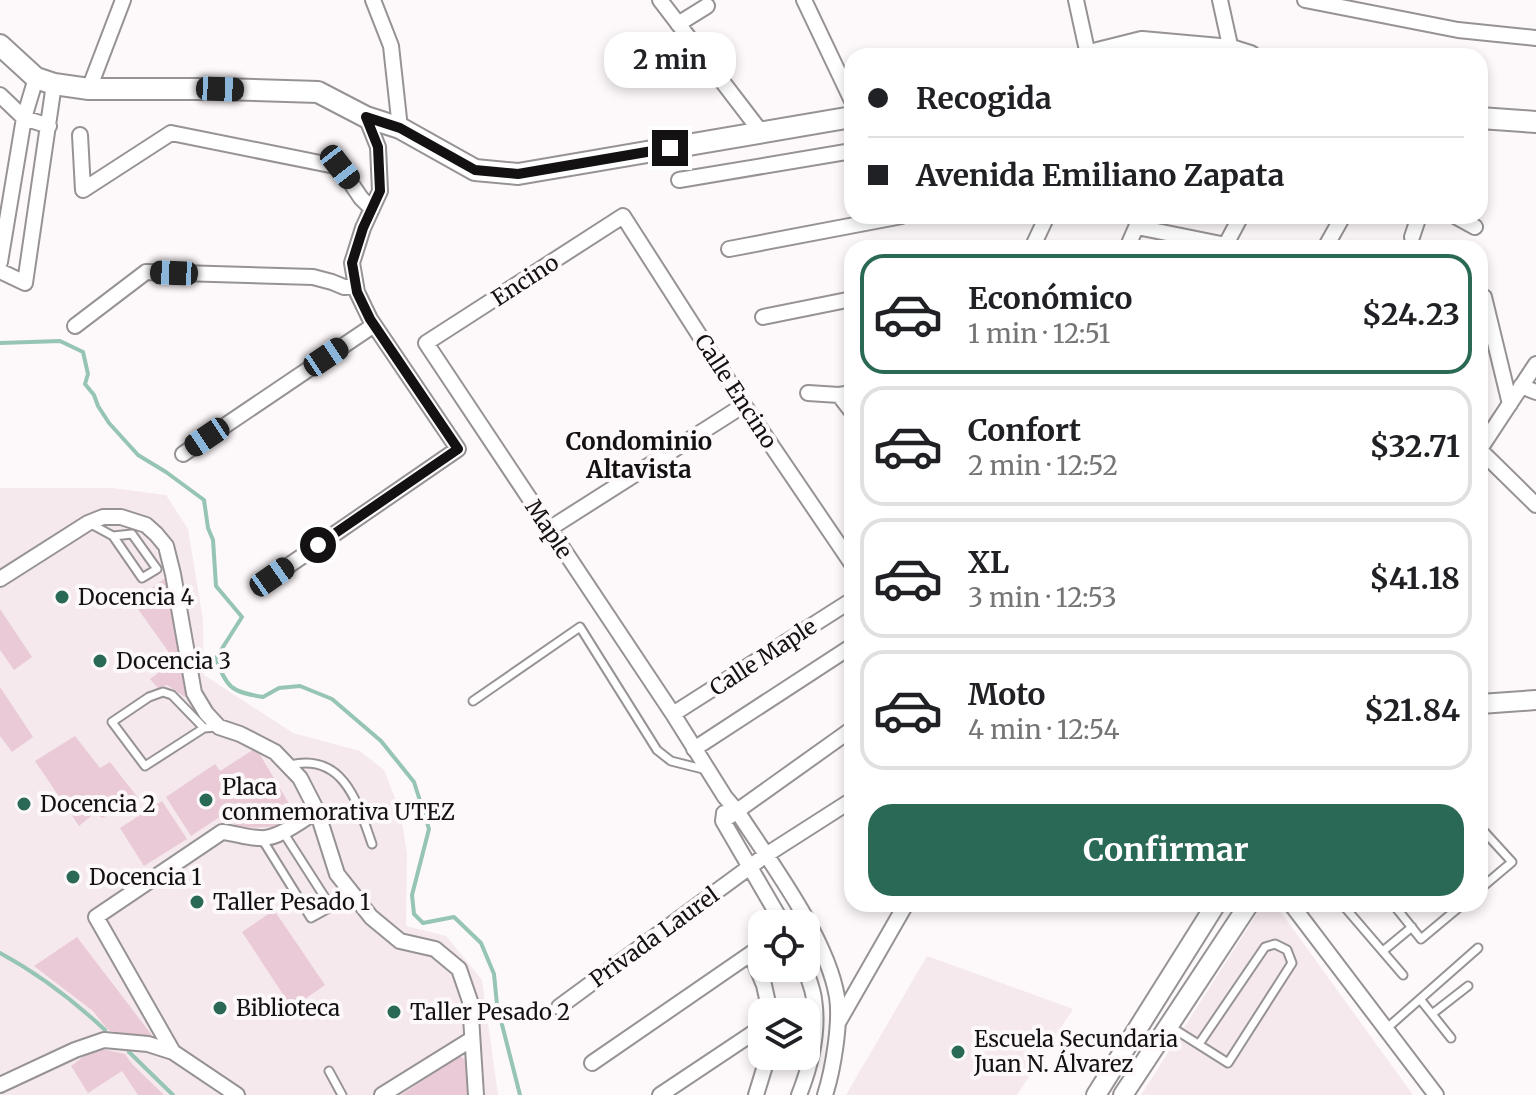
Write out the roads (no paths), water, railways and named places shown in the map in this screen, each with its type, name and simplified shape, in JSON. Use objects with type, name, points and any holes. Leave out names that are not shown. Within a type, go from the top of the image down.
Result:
[{"type":"main road","points":[[0,45],[45,81],[89,89],[318,92],[366,117],[400,128],[475,170],[518,174],[844,118]]},
{"type":"main road","points":[[1488,119],[1536,122]]},
{"type":"street","points":[[89,89],[123,0]]},
{"type":"street","points":[[373,0],[391,46],[400,128]]},
{"type":"street","points":[[660,0],[761,132]]},
{"type":"street","points":[[804,0],[844,84]]},
{"type":"street","points":[[1076,0],[1085,48]]},
{"type":"street","points":[[1220,0],[1238,48]]},
{"type":"street","points":[[1305,0],[1458,30],[1536,38]]},
{"type":"street","points":[[678,24],[707,6]]},
{"type":"street","points":[[0,262],[24,118],[45,81]]},
{"type":"street","points":[[0,271],[25,283],[49,126],[45,81]]},
{"type":"street","points":[[1,97],[24,118],[49,126]]},
{"type":"street","points":[[272,577],[458,449],[374,325],[357,292],[352,263],[363,228],[380,191],[378,147],[366,117]]},
{"type":"street","points":[[80,135],[83,190],[171,133],[340,167],[372,209]]},
{"type":"street","points":[[679,180],[844,152]]},
{"type":"street","name":"Encino","points":[[426,343],[623,216]]},
{"type":"street","name":"Calle Encino","points":[[623,216],[744,405],[844,552]]},
{"type":"street","points":[[729,249],[860,224]]},
{"type":"street","points":[[1146,224],[1201,240]]},
{"type":"street","points":[[1412,237],[1416,224]]},
{"type":"street","points":[[1470,224],[1475,227]]},
{"type":"street","points":[[75,326],[146,272],[313,277],[344,287],[356,286]]},
{"type":"street","points":[[763,317],[844,301]]},
{"type":"street","points":[[1488,313],[1510,404]]},
{"type":"street","points":[[183,454],[374,325]]},
{"type":"street","name":"Maple","points":[[426,343],[766,855],[794,910]]},
{"type":"street","points":[[1488,437],[1536,364]]},
{"type":"street","points":[[1521,386],[1536,392]]},
{"type":"street","points":[[808,393],[844,394]]},
{"type":"street","points":[[549,529],[744,405]]},
{"type":"street","points":[[1488,457],[1536,505]]},
{"type":"street","points":[[0,579],[88,523],[103,517],[121,517],[146,525],[166,546],[194,693],[211,728],[240,734],[275,752],[300,778],[317,811],[337,874],[371,917],[400,941],[435,949],[459,969],[470,1001],[476,1095]]},
{"type":"street","name":"Calle Maple","points":[[673,714],[844,605]]},
{"type":"street","points":[[694,749],[844,651]]},
{"type":"street","points":[[1488,703],[1536,700]]},
{"type":"street","points":[[723,821],[844,735]]},
{"type":"street","points":[[725,797],[723,821],[775,910]]},
{"type":"street","points":[[766,855],[844,805]]},
{"type":"street","points":[[173,1052],[96,917],[222,832],[262,839],[283,832],[317,811]]},
{"type":"street","name":"Privada Laurel","points":[[559,1007],[766,855]]},
{"type":"street","points":[[825,1095],[839,1021],[901,912]]},
{"type":"street","points":[[1096,1095],[1211,912]]},
{"type":"street","points":[[1123,1095],[1244,912]]},
{"type":"street","points":[[1297,912],[1436,1095]]},
{"type":"street","name":"Maple","points":[[820,951],[829,965],[839,1021]]},
{"type":"street","points":[[592,1063],[748,956]]},
{"type":"street","points":[[799,1095],[815,1039],[814,1000],[809,982]]},
{"type":"street","points":[[660,1095],[748,1036]]},
{"type":"street","points":[[382,1095],[472,1039]]},
{"type":"street","points":[[0,1085],[104,1040],[148,1044],[173,1052],[237,1095]]},
{"type":"street","points":[[756,1095],[764,1070]]},
{"type":"lane","points":[[88,523],[113,536],[142,578],[157,569],[132,534],[113,536]]},
{"type":"lane","points":[[473,701],[580,627],[657,750],[671,761],[708,770]]},
{"type":"lane","points":[[163,692],[172,695],[211,728],[145,766],[112,722],[163,692]]},
{"type":"lane","points":[[288,766],[306,761],[329,769],[344,781],[354,796],[372,844]]},
{"type":"lane","points":[[262,839],[311,918],[331,907],[283,832]]},
{"type":"lane","points":[[1488,836],[1512,862],[1488,882]]},
{"type":"lane","points":[[1349,912],[1403,975]]},
{"type":"lane","points":[[1400,912],[1421,939],[1453,912]]},
{"type":"lane","points":[[1383,951],[1412,927]]},
{"type":"lane","points":[[1169,1025],[1228,1063],[1292,963],[1287,950],[1275,944],[1265,947],[1199,1044]]},
{"type":"lane","points":[[1386,1029],[1478,948]]},
{"type":"lane","points":[[1432,1014],[1468,986]]},
{"type":"lane","points":[[1420,999],[1451,1038]]},
{"type":"lane","points":[[329,1071],[342,1095]]},
{"type":"waterway","points":[[0,343],[60,341],[83,352],[88,374],[85,384],[109,423],[138,455],[204,500],[213,540],[216,586],[242,617],[216,658],[227,682],[244,693],[263,697],[279,688],[300,686],[332,699],[381,741],[414,782],[429,829],[412,895],[414,914],[423,923],[454,917],[481,943],[494,974],[497,1005],[520,1095]]},
{"type":"waterway","points":[[0,953],[55,988],[105,1030]]},
{"type":"waterway","points":[[129,1052],[173,1095]]},
{"type":"place","name":"Docencia 4","points":[[62,597]]},
{"type":"place","name":"Docencia 3","points":[[100,661]]},
{"type":"place","name":"Placa conmemorativa UTEZ","points":[[206,800]]},
{"type":"place","name":"Docencia 2","points":[[24,804]]},
{"type":"place","name":"Docencia 1","points":[[73,877]]},
{"type":"place","name":"Taller Pesado 1","points":[[197,902]]},
{"type":"place","name":"Biblioteca","points":[[220,1008]]},
{"type":"place","name":"Taller Pesado 2","points":[[394,1012]]},
{"type":"place","name":"Escuela Secundaria Juan N. Álvarez","points":[[958,1052]]},
{"type":"district","name":"Condominio Altavista","points":[[639,456]]}]
